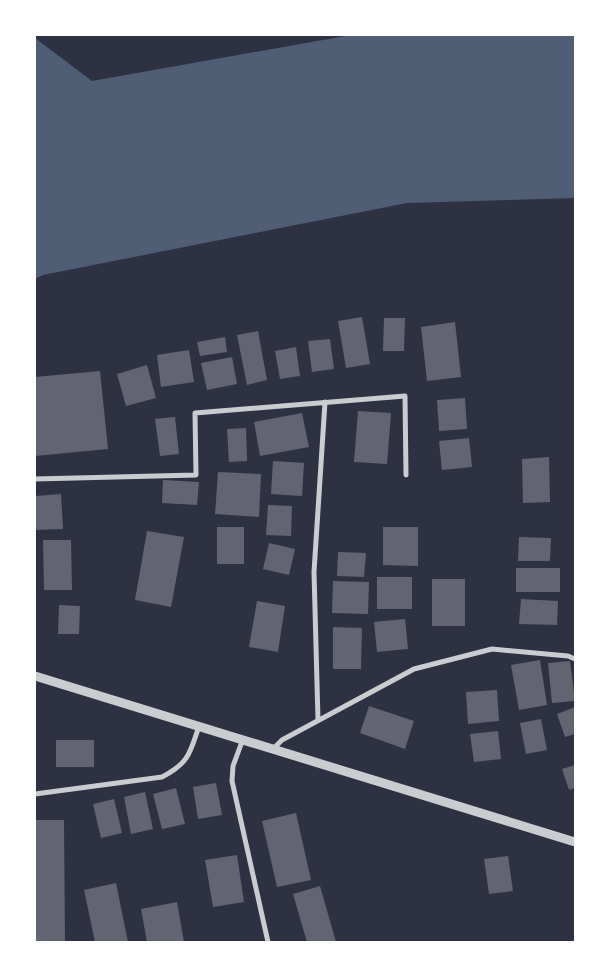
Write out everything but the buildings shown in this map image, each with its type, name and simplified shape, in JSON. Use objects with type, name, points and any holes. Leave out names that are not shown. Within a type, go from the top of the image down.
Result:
[{"type":"street","points":[[35,479],[196,475],[195,413],[405,396],[406,475]]},
{"type":"street","points":[[318,720],[314,572],[325,402]]},
{"type":"street","points":[[273,749],[282,740],[414,669],[492,649],[568,656],[575,659]]},
{"type":"street","points":[[35,676],[575,842]]},
{"type":"street","points":[[35,794],[162,777],[178,769],[189,754],[200,726]]},
{"type":"street","points":[[243,740],[233,766],[232,780],[268,942]]},
{"type":"water","points":[[351,35],[575,35],[575,198],[407,203],[43,275],[35,279],[35,38],[92,81]]}]
